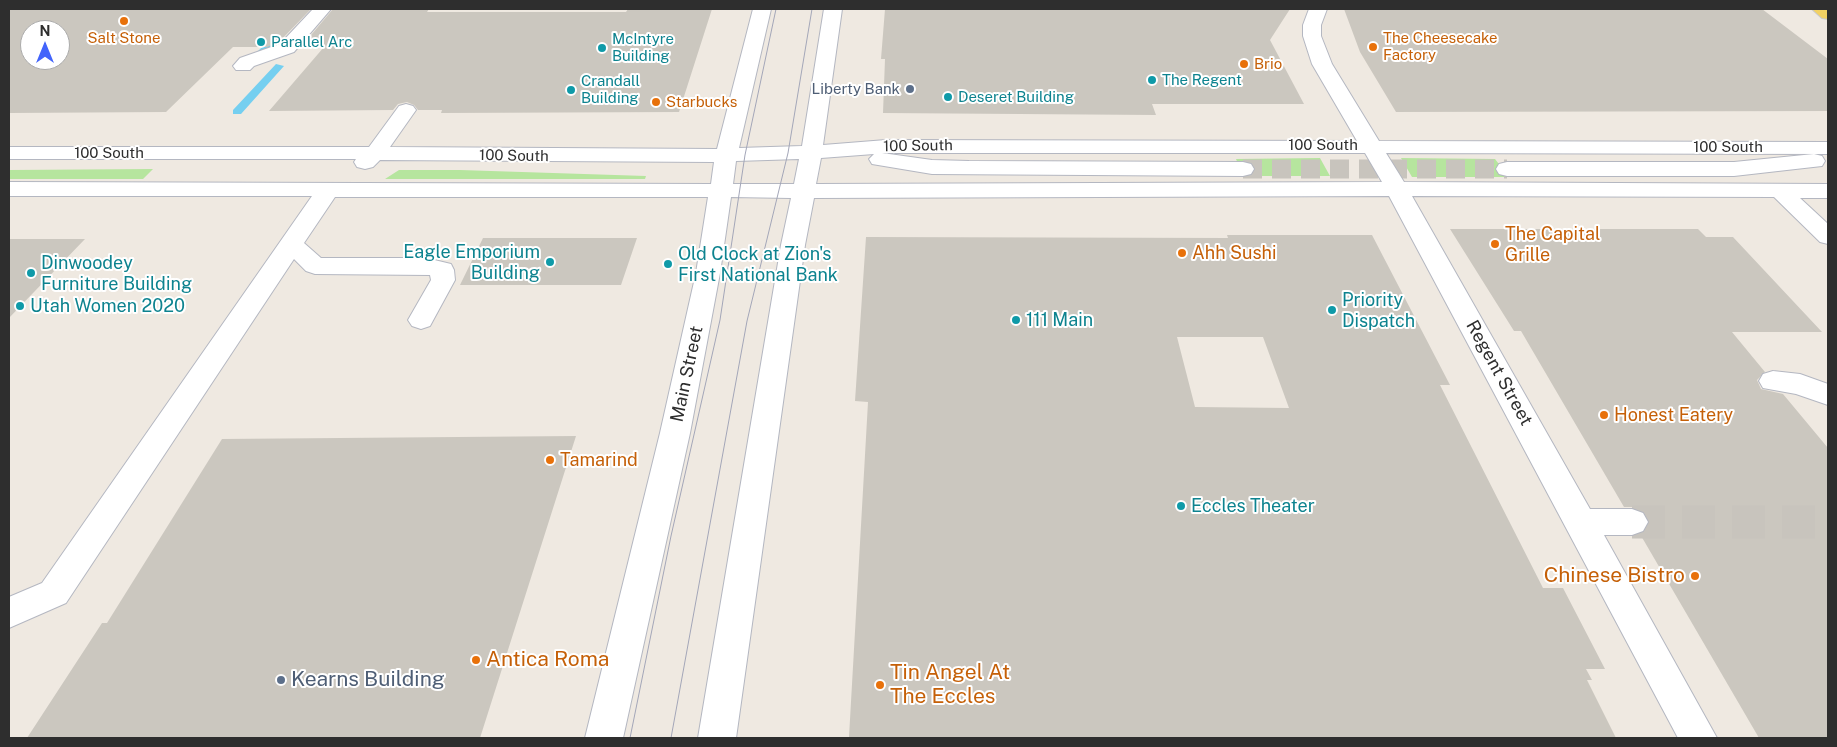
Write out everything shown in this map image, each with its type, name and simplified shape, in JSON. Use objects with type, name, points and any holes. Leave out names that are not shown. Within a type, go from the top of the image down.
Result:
[{"type":"main road","points":[[1821,9],[1828,14]]},
{"type":"street","points":[[243,66],[247,62],[287,48],[322,9]]},
{"type":"street","name":"Main Street","points":[[604,738],[677,424],[708,273],[726,156],[762,9]]},
{"type":"street","points":[[717,738],[793,245],[813,152],[833,9]]},
{"type":"street","name":"Regent Street","points":[[1318,9],[1312,25],[1315,49],[1353,119],[1397,189],[1698,738]]},
{"type":"street","points":[[163,191],[247,177],[343,173],[358,168],[375,153],[406,110]]},
{"type":"street","name":"100 South","points":[[9,153],[375,153],[581,157],[726,156],[857,150],[886,146],[1371,145],[1828,148]]},
{"type":"street","points":[[857,150],[886,161],[932,167],[1243,169]]},
{"type":"street","points":[[1506,169],[1734,169],[1799,164],[1828,159]]},
{"type":"street","name":"100 South","points":[[9,189],[163,191],[1397,189],[1828,191]]},
{"type":"street","points":[[9,613],[54,593],[328,190]]},
{"type":"street","points":[[1780,191],[1828,237]]},
{"type":"street","points":[[291,243],[316,266],[426,266],[442,270],[444,280],[421,320]]},
{"type":"street","points":[[1773,382],[1800,384],[1828,395]]},
{"type":"street","points":[[1581,522],[1632,522]]},
{"type":"green space","points":[[1320,158],[1330,176],[1243,176],[1236,159]]},
{"type":"green space","points":[[1401,158],[1495,159],[1509,177],[1412,177]]},
{"type":"green space","points":[[153,169],[143,179],[9,179],[9,170]]},
{"type":"green space","points":[[399,170],[646,176],[645,179],[385,179]]},
{"type":"building","points":[[9,9],[311,9],[279,42],[267,47],[233,47],[166,112],[9,113]]},
{"type":"building","points":[[333,9],[429,9],[427,12],[626,12],[628,9],[712,9],[679,112],[441,113],[442,110],[418,110],[414,105],[407,102],[398,104],[393,110],[269,111],[324,47],[301,47]]},
{"type":"building","name":"The Regent","points":[[885,9],[1290,9],[1270,40],[1304,104],[1152,104],[1156,115],[883,113],[885,59],[881,59]]},
{"type":"building","points":[[1344,9],[1762,9],[1828,59],[1828,111],[1396,112],[1360,52]]},
{"type":"building","points":[[1450,229],[1698,229],[1706,237],[1733,237],[1822,332],[1732,332],[1765,372],[1757,380],[1761,389],[1783,394],[1828,448],[1828,738],[1759,738],[1640,534],[1645,532],[1650,523],[1645,512],[1633,507],[1624,507],[1521,331],[1514,331]]},
{"type":"building","name":"Eccles Theater","points":[[1227,235],[1372,235],[1450,385],[1440,385],[1543,588],[1563,588],[1605,669],[1586,669],[1592,680],[1587,680],[1616,738],[849,737],[868,402],[855,401],[866,237],[1228,238]],"holes":[[[1177,337],[1263,337],[1289,408],[1195,407]]]},
{"type":"building","name":"Eagle Emporium Building","points":[[483,238],[637,238],[621,285],[460,285]]},
{"type":"building","name":"Dinwoodey Furniture Building","points":[[9,239],[85,239],[9,318]]},
{"type":"building","points":[[576,436],[480,738],[27,738],[102,623],[107,623],[222,439]]},
{"type":"waterway","points":[[260,54],[286,29],[299,9]]},
{"type":"waterway","points":[[237,112],[279,66]]},
{"type":"tunnel","points":[[1243,169],[1507,169]]},
{"type":"tunnel","points":[[1632,522],[1828,522]]},
{"type":"tram line","points":[[630,738],[671,536],[720,320],[745,155],[776,9]]},
{"type":"tram line","points":[[671,738],[747,321],[788,153],[812,9]]},
{"type":"place","name":"Salt Stone","points":[[124,21]]},
{"type":"place","name":"Parallel Arc","points":[[261,42]]},
{"type":"place","name":"The Cheesecake Factory","points":[[1373,47]]},
{"type":"place","name":"McIntyre Building","points":[[602,48]]},
{"type":"place","name":"Brio","points":[[1244,64]]},
{"type":"place","name":"The Regent","points":[[1152,80]]},
{"type":"place","name":"Liberty Bank","points":[[910,89]]},
{"type":"place","name":"Crandall Building","points":[[571,90]]},
{"type":"place","name":"Deseret Building","points":[[948,97]]},
{"type":"place","name":"Starbucks","points":[[656,102]]},
{"type":"place","name":"The Capital Grille","points":[[1495,244]]},
{"type":"place","name":"Ahh Sushi","points":[[1182,253]]},
{"type":"place","name":"Eagle Emporium Building","points":[[550,262]]},
{"type":"place","name":"Old Clock at Zion's First National Bank","points":[[668,264]]},
{"type":"place","name":"Dinwoodey Furniture Building","points":[[31,273]]},
{"type":"place","name":"Utah Women 2020","points":[[20,306]]},
{"type":"place","name":"Priority Dispatch","points":[[1332,310]]},
{"type":"place","name":"111 Main","points":[[1016,320]]},
{"type":"place","name":"Honest Eatery","points":[[1604,415]]},
{"type":"place","name":"Tamarind","points":[[550,460]]},
{"type":"place","name":"Eccles Theater","points":[[1181,506]]},
{"type":"place","name":"Chinese Bistro","points":[[1695,576]]},
{"type":"place","name":"Antica Roma","points":[[476,660]]},
{"type":"place","name":"Kearns Building","points":[[281,680]]},
{"type":"place","name":"Tin Angel At The Eccles","points":[[880,685]]}]
